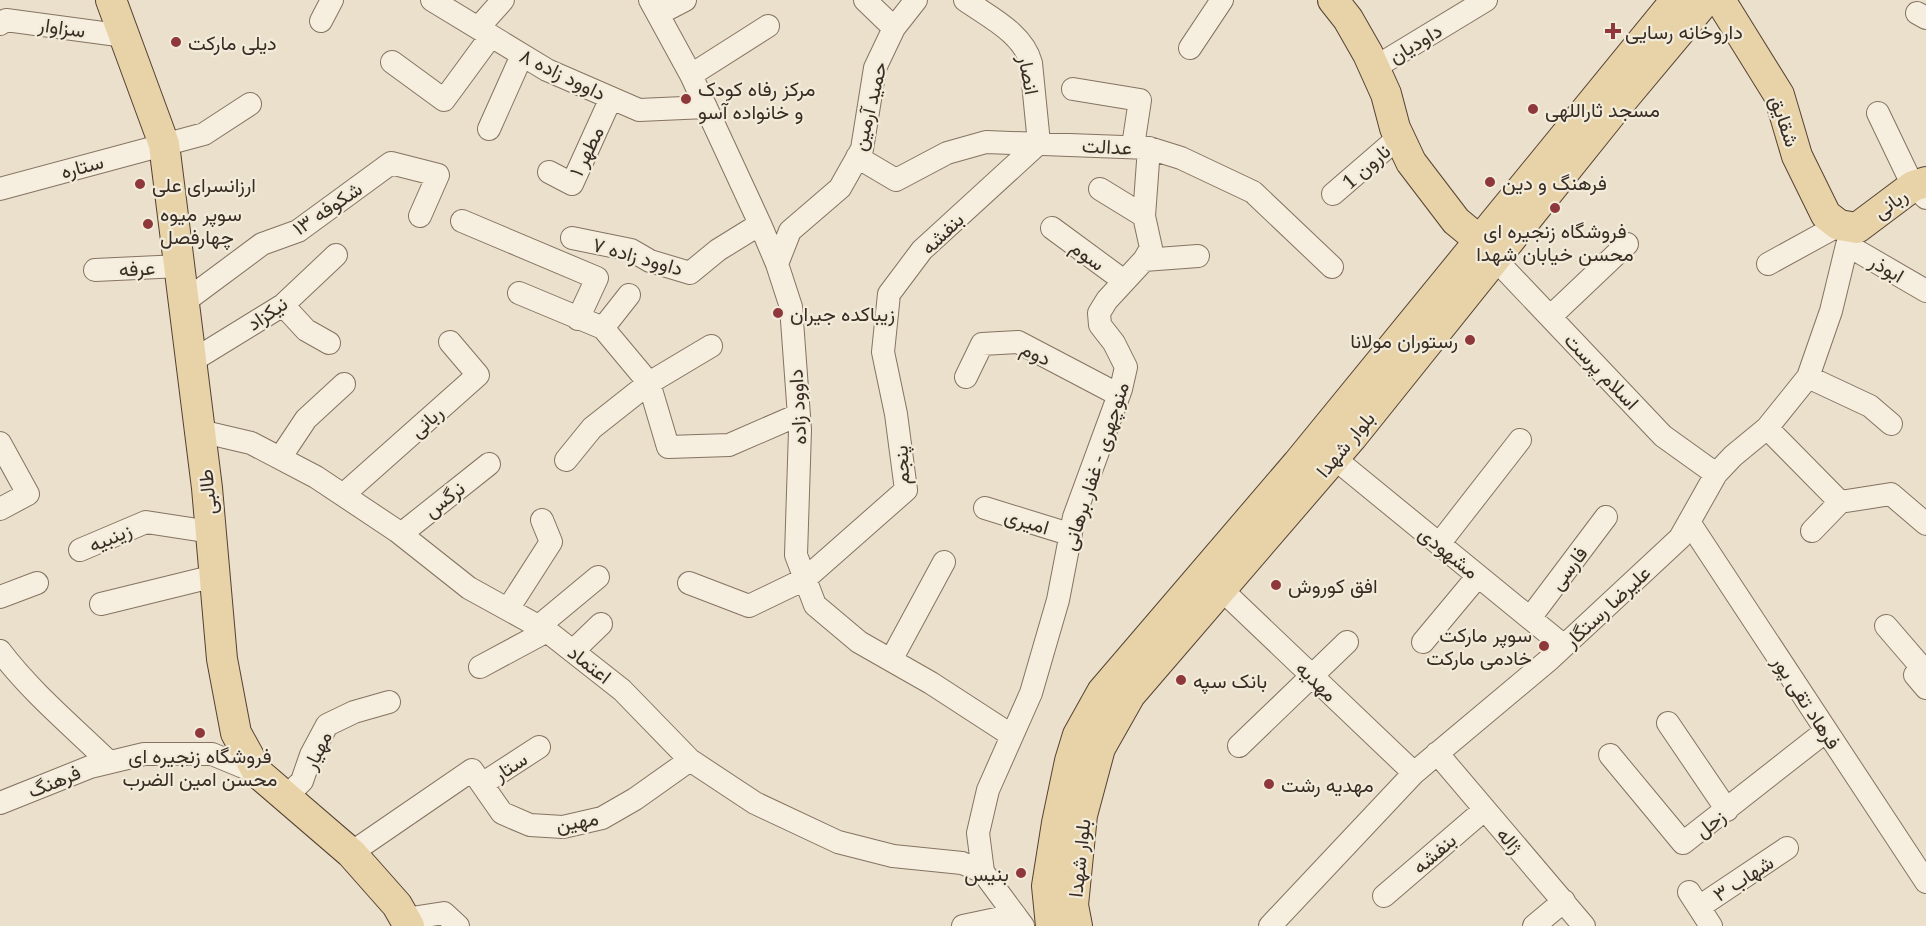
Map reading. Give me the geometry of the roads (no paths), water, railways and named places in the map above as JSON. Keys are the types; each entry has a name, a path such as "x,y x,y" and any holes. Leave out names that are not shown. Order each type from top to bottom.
{"main road":[{"name":"طالبی","path":"111,0 164,144 200,431 222,659 236,733 258,772 351,853 397,904 407,923"},
{"path":"1333,0 1348,19 1374,68 1386,94 1399,137 1411,162 1456,221 1487,250"},
{"name":"بلوار شهدا","path":"1051,926 1047,886 1057,823 1078,735 1102,692 1334,458 1487,250 1676,0"},
{"name":"بلوار شهدا","path":"1077,926 1073,905 1082,815 1100,748 1130,694 1298,463 1706,0"},
{"name":"شقایق","path":"1720,0 1779,95 1797,156 1826,215 1848,233"},
{"name":"ربانی","path":"1848,233 1922,189"}],"street":[{"path":"321,21 332,0"},
{"name":"داوود زاده ۸","path":"432,0 547,70 639,110 706,107"},
{"path":"392,62 444,100 503,0"},
{"path":"654,7 685,0"},
{"path":"864,0 894,28"},
{"name":"حمید آرمین","path":"777,264 790,231 840,188 862,149 875,68 894,28 916,0"},
{"name":"انصار","path":"965,0 1016,36 1028,51 1039,143"},
{"path":"1190,48 1221,0"},
{"name":"داودیان","path":"1374,68 1486,0"},
{"name":"داوود زاده","path":"654,7 691,75 760,224 777,264 790,307 798,415 796,555 815,605 859,642 931,682 1011,735"},
{"name":"سزاوار","path":"2,20 124,36"},
{"path":"691,75 768,26"},
{"path":"489,129 522,55"},
{"path":"1073,89 1140,100 1144,216 1151,248 1144,260"},
{"name":"مطهر ۱","path":"549,172 572,184 611,98"},
{"name":"ستاره","path":"0,189 204,134 250,104"},
{"path":"1878,113 1905,165 1922,189"},
{"name":"نارون 1","path":"1333,194 1399,137"},
{"name":"عدالت","path":"857,157 896,180 947,153 986,142 1141,147 1181,158 1253,192 1332,267"},
{"name":"بنفشه","path":"884,345 889,294 922,249 1039,143"},
{"name":"شکوفه ۱۳","path":"184,302 262,244 298,231 391,163 438,175 420,216"},
{"path":"1100,189 1144,216"},
{"path":"462,221 597,278 578,319"},
{"name":"داوود زاده ۷","path":"572,238 631,250 650,261 690,273 718,249 760,224"},
{"name":"سوم","path":"1052,228 1124,281"},
{"path":"1768,264 1848,233"},
{"name":"ابوذر","path":"1848,233 1926,291"},
{"name":"علیرضا رستگار","path":"1270,926 1414,773 1564,646 1680,538 1716,474 1767,428 1808,377 1831,311 1848,233"},
{"path":"1550,317 1627,244"},
{"name":"اسلام پرست","path":"1487,250 1663,436 1716,474"},
{"name":"نیکزاد","path":"192,360 283,305 336,255"},
{"path":"1144,260 1198,256"},
{"name":"منوچهری - غفار برهانی","path":"983,872 978,833 988,790 1031,693 1058,600 1069,534 1119,395 1126,367 1114,343 1100,325 1099,313 1107,300 1144,260"},
{"name":"عرفه","path":"94,270 180,266"},
{"path":"519,293 603,328 649,383 668,447 729,445 798,415"},
{"path":"603,328 629,295"},
{"path":"283,305 306,330 329,343"},
{"name":"ربانی","path":"343,495 478,375 450,342"},
{"name":"دوم","path":"966,377 982,344 1018,342 1119,395"},
{"name":"پنجم","path":"805,579 906,490 896,414 883,352 884,345"},
{"path":"566,460 592,428 649,383 711,346"},
{"path":"1808,377 1870,406 1891,424"},
{"path":"280,458 306,419 344,384"},
{"path":"1767,428 1840,502"},
{"name":"اعتماد","path":"200,431 251,443 316,477 343,495 400,534 469,588 543,629 573,651 622,690 690,760 755,802 838,842 893,856 962,863 983,872"},
{"path":"1439,544 1520,440"},
{"path":"0,443 28,494 0,509"},
{"name":"مشهودی","path":"1334,458 1564,646"},
{"name":"نرگس","path":"400,534 489,464"},
{"path":"1812,531 1840,502 1891,494 1926,524"},
{"name":"امیری","path":"985,508 1069,534"},
{"name":"فارسی","path":"1530,618 1606,517"},
{"path":"508,609 551,542 542,520"},
{"name":"زینبیه","path":"80,550 146,522 211,532"},
{"name":"فرهاد تقی پور","path":"1689,522 1926,882"},
{"path":"891,660 944,562"},
{"path":"101,604 215,576"},
{"path":"1423,642 1478,576"},
{"path":"480,667 543,629 598,577"},
{"path":"689,584 749,606 805,579"},
{"name":"مهدیه","path":"1212,582 1414,773"},
{"path":"0,597 37,583"},
{"path":"573,651 601,624"},
{"path":"1887,626 1925,679"},
{"path":"1239,746 1347,642"},
{"path":"4,665 109,762"},
{"name":"مهیار","path":"286,797 302,781 311,755 327,725 354,712 389,702"},
{"path":"1668,723 1727,810"},
{"name":"زحل","path":"1610,755 1683,843 1826,731"},
{"name":"ستار","path":"351,853 477,777 539,747"},
{"name":"ژاله","path":"1437,753 1584,926"},
{"name":"فرهنگ","path":"0,802 90,767 144,754 212,754 258,772"},
{"name":"مهین","path":"477,777 502,813 530,825 563,827 602,818 635,799 690,760"},
{"name":"بنفشه","path":"1384,896 1484,810"},
{"name":"شهاب ۳","path":"1711,926 1694,899 1787,848"},
{"path":"983,872 1019,920"},
{"path":"1534,926 1564,901"},
{"path":"407,923 444,913 458,926"},
{"path":"963,926 1019,920"}],"place":[{"name":"داروخانه رسایی","path":"1613,31"},
{"name":"دیلی مارکت","path":"176,42"},
{"name":"مرکز رفاه کودک و خانواده آسو","path":"686,99"},
{"name":"مسجد ثاراللهی","path":"1533,109"},
{"name":"فرهنگ و دین","path":"1490,182"},
{"name":"ارزانسرای علی","path":"140,184"},
{"name":"فروشگاه زنجیره ای محسن خیابان شهدا","path":"1555,208"},
{"name":"سوپر میوه چهارفصل","path":"148,224"},
{"name":"زیباکده جیران","path":"778,313"},
{"name":"رستوران مولانا","path":"1470,340"},
{"name":"افق کوروش","path":"1276,585"},
{"name":"سوپر مارکت خادمی مارکت","path":"1544,646"},
{"name":"بانک سپه","path":"1181,680"},
{"name":"فروشگاه زنجیره ای محسن امین الضرب","path":"200,733"},
{"name":"مهدیه رشت","path":"1269,784"},
{"name":"بنیس","path":"1021,873"}]}
